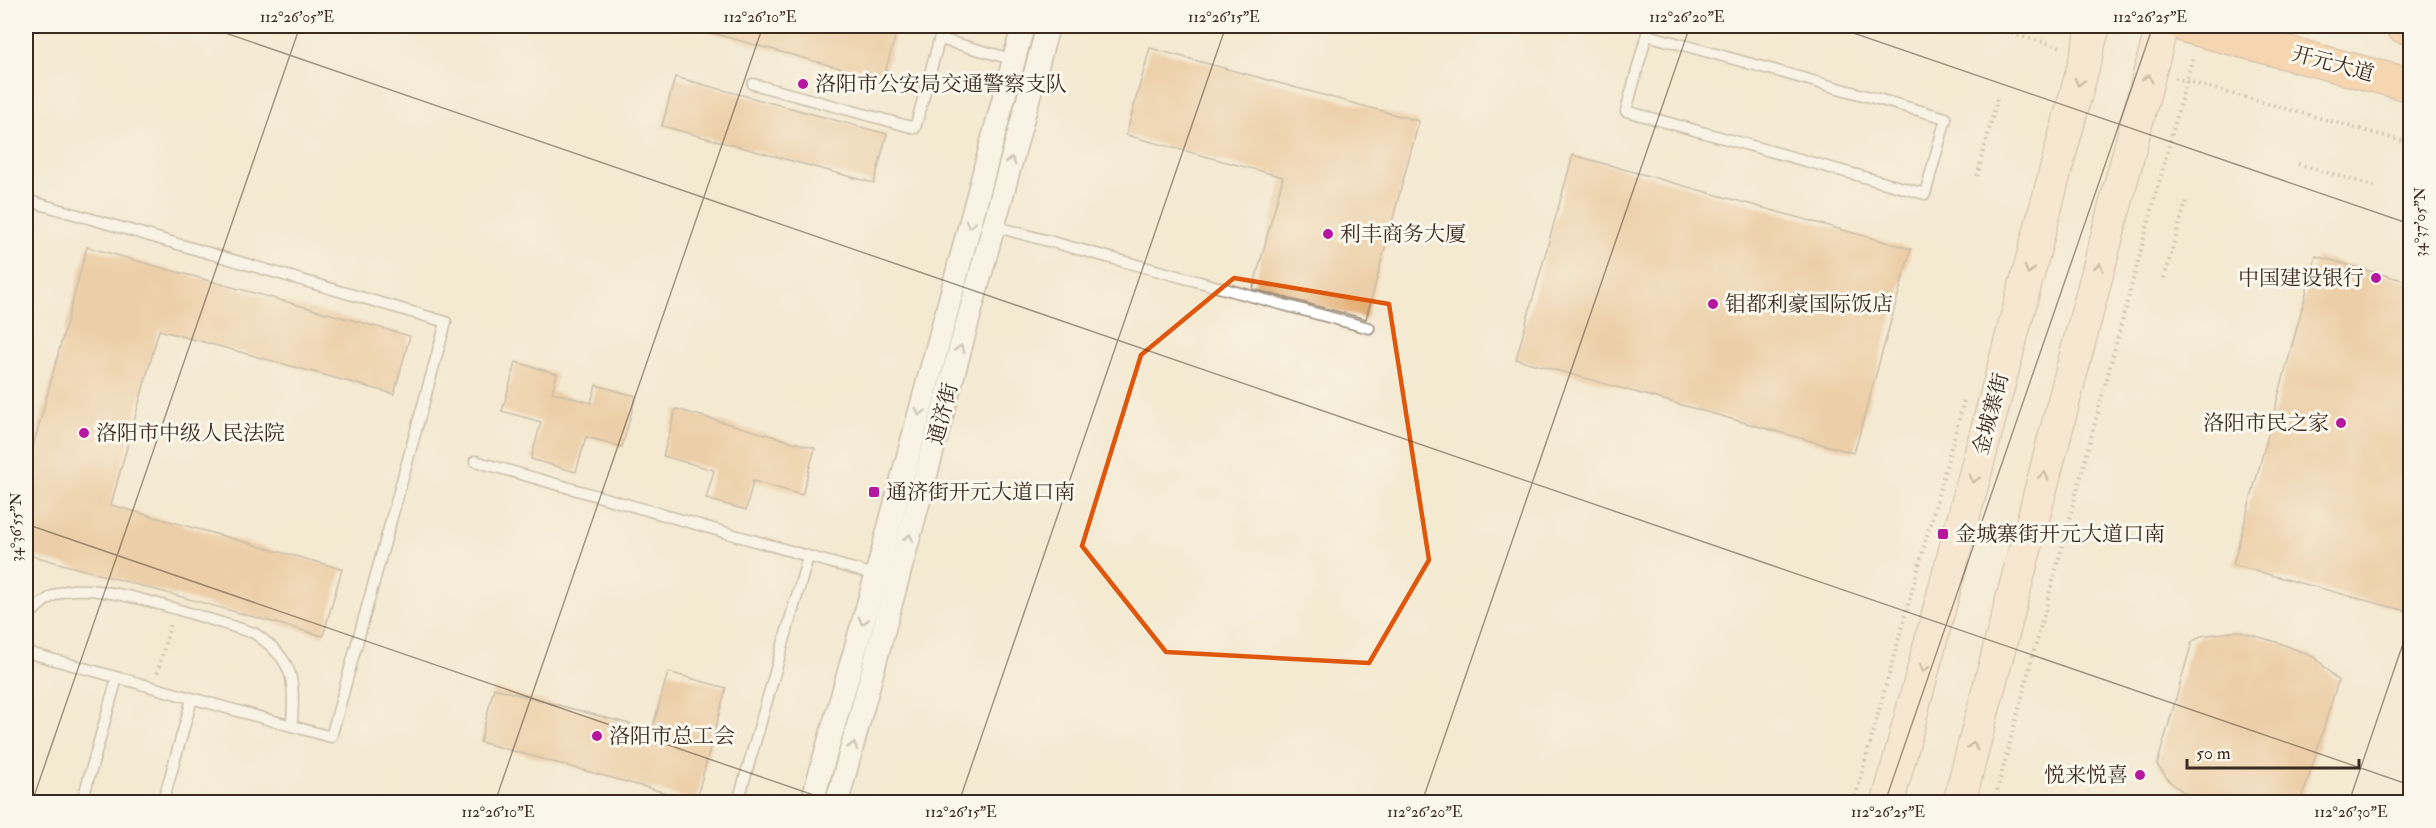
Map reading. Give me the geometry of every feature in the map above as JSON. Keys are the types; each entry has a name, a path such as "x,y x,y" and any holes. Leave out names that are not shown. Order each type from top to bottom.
{"main road":[{"path":"1959,802 2162,26"},
{"path":"2402,26 2410,28"},
{"name":"开元大道","path":"2192,27 2410,85"},
{"name":"金城寨街","path":"1888,802 2072,44"}],"street":[{"name":"通济街","path":"837,802 887,579 1023,26"},
{"name":"通济街","path":"812,802 887,579 993,226 1048,26"}],"lane":[{"path":"753,84 915,128 944,26"},
{"path":"1648,31 1946,118 1925,194 1626,111 1648,31"},
{"path":"940,39 1038,65"},
{"path":"26,200 446,322 331,737 26,652"},
{"path":"993,226 1369,328"},
{"path":"474,461 887,579"},
{"path":"738,802 808,557"},
{"path":"26,620 44,601 66,591 100,590 254,633 274,647 289,669 293,691 292,726"},
{"path":"82,802 117,678"},
{"path":"162,802 192,699"}],"path":[{"path":"1983,26 2072,44"},
{"path":"1994,802 2186,81 2192,27"},
{"path":"2150,71 2410,143"},
{"path":"1977,177 1997,99"},
{"path":"2298,164 2377,187"},
{"path":"2164,278 2186,202"},
{"path":"1854,802 1967,391"},
{"path":"161,656 174,610"}],"highlighted area":[{"path":"1234,278 1389,304 1429,560 1369,663 1166,652 1082,546 1141,355"}],"building":[{"path":"706,26 898,26 883,80 705,31"},
{"name":"利丰商务大厦","path":"1150,48 1419,121 1366,319 1253,289 1283,177 1126,135"},
{"path":"675,77 887,134 874,183 662,126"},
{"name":"钼都利豪国际饭店","path":"1573,155 1911,249 1854,453 1516,359"},
{"name":"洛阳市中级人民法院","path":"87,247 410,336 394,394 159,330 111,505 342,569 323,636 26,554 26,473"},
{"name":"洛阳市民之家","path":"2316,256 2410,282 2410,612 2233,565"},
{"path":"516,362 557,374 552,392 591,403 596,385 636,396 622,447 586,437 576,472 531,459 541,422 502,411"},
{"path":"676,409 815,448 802,495 753,481 746,510 706,499 714,470 663,456"},
{"path":"2238,631 2280,643 2316,658 2338,681 2301,802 2198,802 2171,783 2157,765 2192,642 2201,636"},
{"name":"洛阳市总工会","path":"668,672 726,688 696,801 480,742 494,688 652,730"}],"place":[{"name":"洛阳市公安局交通警察支队","path":"803,84"},
{"name":"利丰商务大厦","path":"1328,234"},
{"name":"中国建设银行","path":"2376,278"},
{"name":"钼都利豪国际饭店","path":"1713,304"},
{"name":"洛阳市民之家","path":"2341,423"},
{"name":"洛阳市中级人民法院","path":"84,433"},
{"name":"通济街开元大道口南","path":"874,492"},
{"name":"金城寨街开元大道口南","path":"1943,534"},
{"name":"洛阳市总工会","path":"597,736"},
{"name":"悦来悦喜","path":"2140,775"}]}
